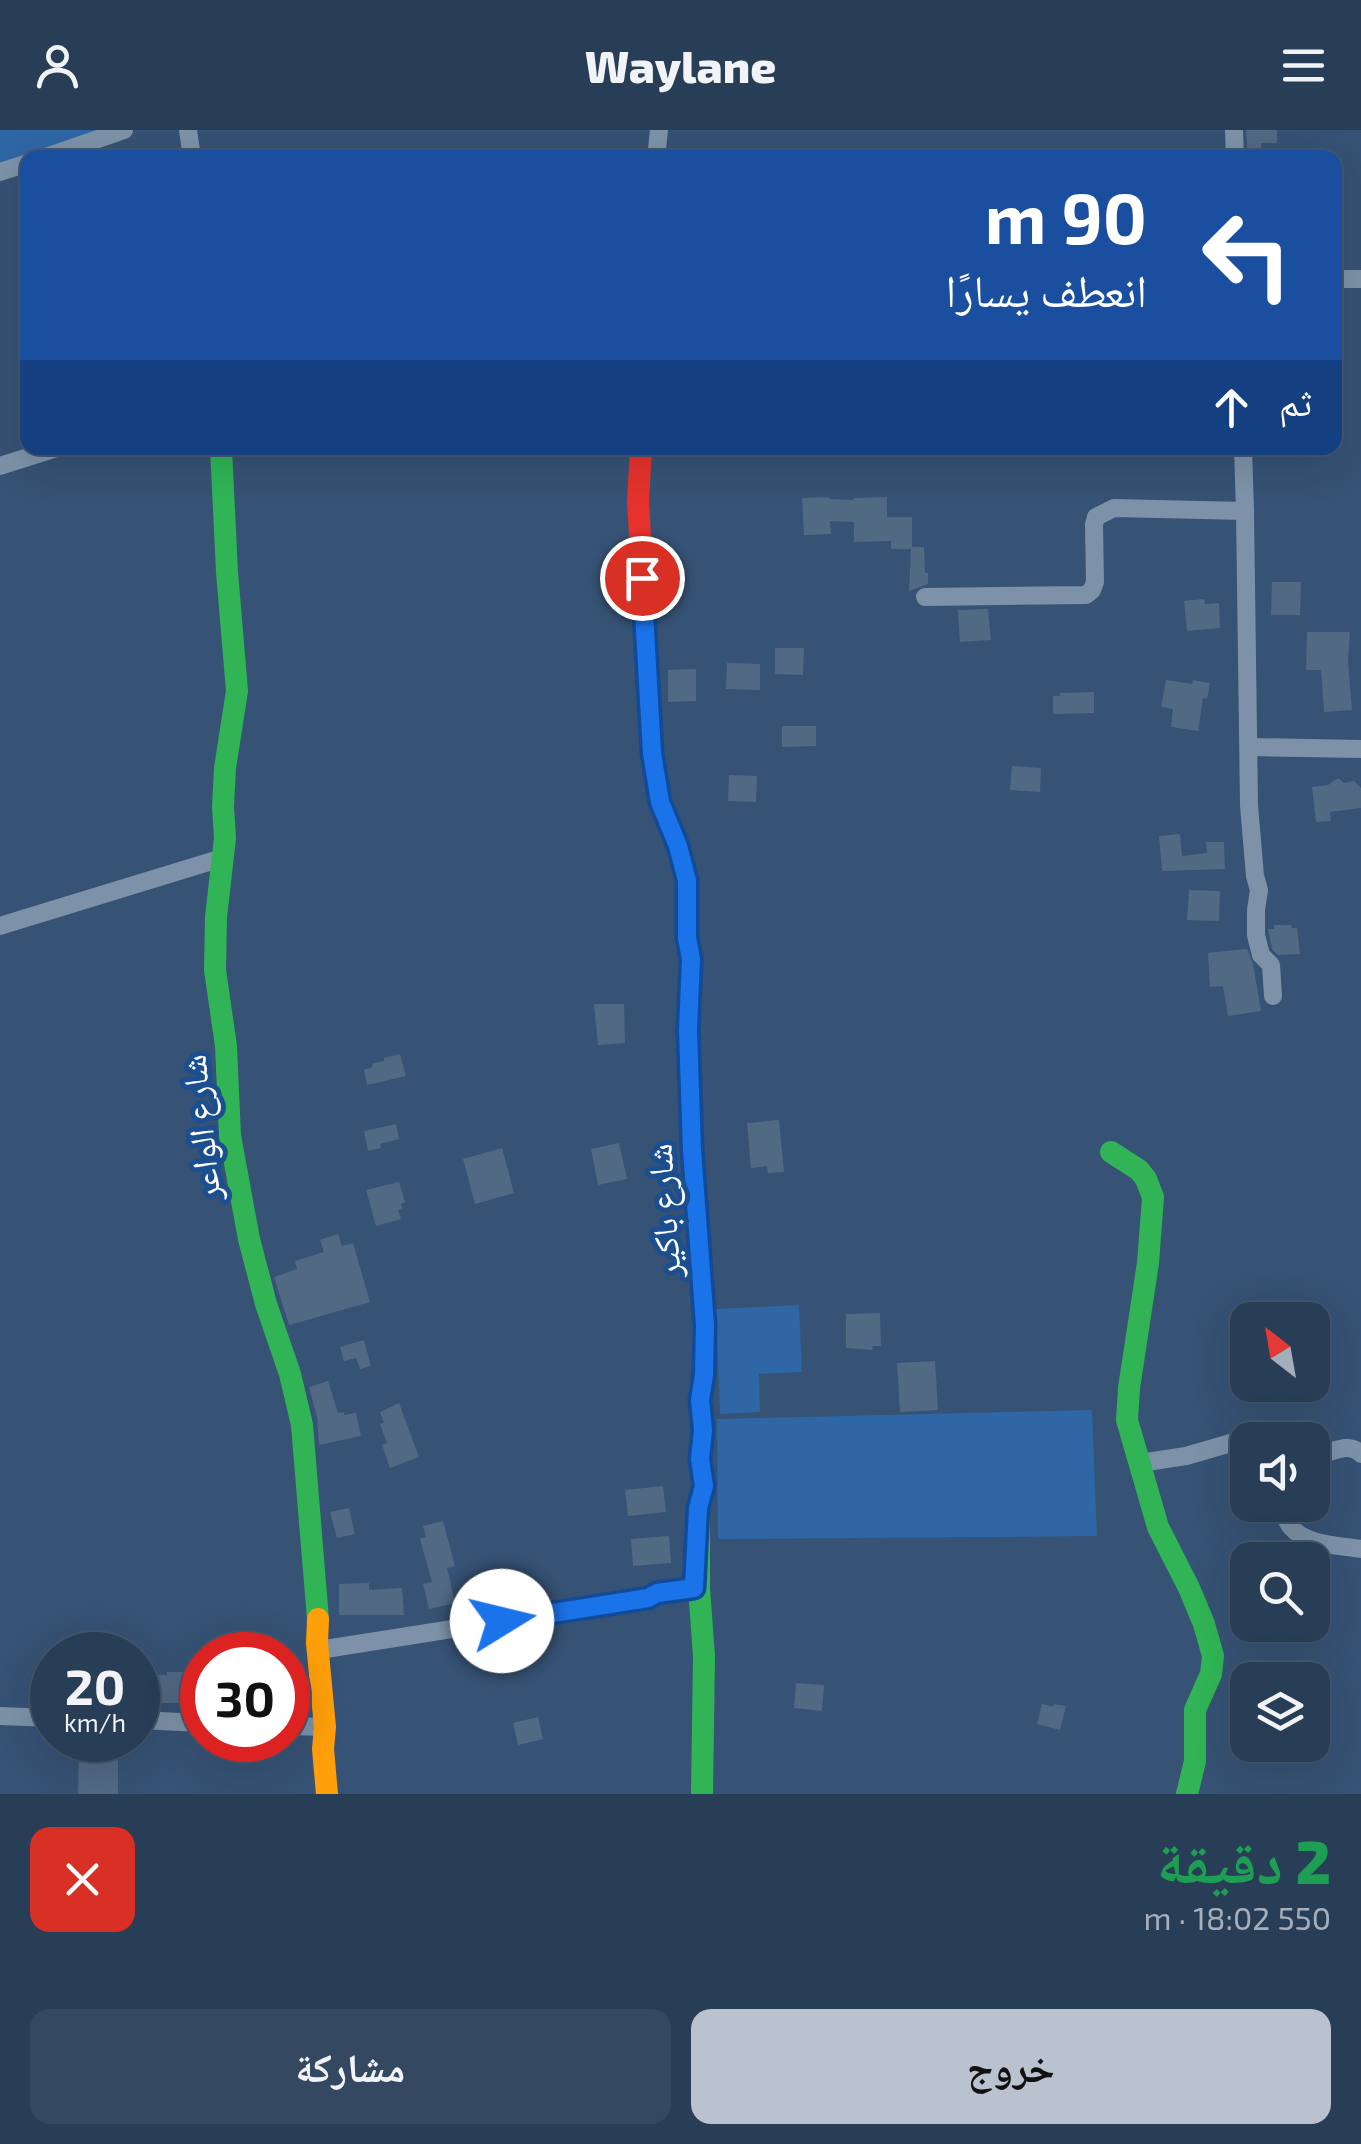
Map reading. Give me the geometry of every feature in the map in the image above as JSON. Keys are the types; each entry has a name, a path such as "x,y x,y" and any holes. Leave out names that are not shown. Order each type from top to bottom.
{"street":[{"path":"66,150 124,130"},
{"path":"0,466 35,455"},
{"name":"شارع الواعر","path":"222,455 237,691 225,768 216,970 226,1046 230,1136 249,1239 302,1426 312,1525 327,1794"},
{"name":"شارع باكير","path":"641,455 638,501 652,753 660,802 687,880 691,959 688,1030 705,1325 700,1400 704,1486 698,1508 697,1588 704,1656 702,1794"},
{"path":"1244,455 1249,805 1259,890 1256,935 1261,955 1270,965 1273,996"},
{"path":"925,597 1086,595 1095,582 1094,526 1096,517 1103,512 1114,508 1245,511"},
{"path":"1249,747 1361,748"},
{"path":"0,926 222,858"},
{"path":"1111,1152 1138,1170 1153,1197 1128,1420 1148,1499 1204,1624 1212,1656 1211,1674 1195,1710 1195,1761 1187,1794"},
{"path":"1140,1462 1186,1456 1230,1443"},
{"path":"1330,1453 1342,1448 1356,1449 1361,1454"},
{"path":"1288,1522 1303,1537 1361,1549"},
{"path":"319,1650 697,1588"},
{"path":"0,1716 30,1717"},
{"path":"310,1731 321,1734"}],"shaded area":[{"path":"0,130 124,130 65,150 20,150 20,165 0,172"},
{"path":"799,1305 802,1372 759,1374 760,1412 720,1414 716,1309"},
{"path":"1092,1410 1097,1536 718,1539 717,1419"}],"building":[{"path":"1246,130 1277,130 1277,143 1261,143 1261,150 1247,150"},
{"path":"887,497 887,517 912,517 912,547 924,547 928,584 909,591 911,549 891,549 891,541 854,542 854,522 830,521 831,534 804,535 802,498"},
{"path":"1272,582 1301,582 1300,615 1271,615"},
{"path":"1204,599 1205,604 1219,603 1220,628 1187,631 1184,601"},
{"path":"988,609 991,640 960,642 958,610"},
{"path":"1307,632 1350,632 1352,710 1324,712 1321,670 1306,670"},
{"path":"775,648 804,648 803,675 775,674"},
{"path":"727,663 760,664 760,690 726,689"},
{"path":"696,669 696,701 668,702 668,670"},
{"path":"1166,680 1210,683 1207,699 1203,698 1198,731 1171,727 1173,709 1161,707"},
{"path":"1094,692 1094,713 1053,714 1053,696"},
{"path":"782,726 816,726 816,746 782,747"},
{"path":"1012,766 1041,768 1040,792 1010,790"},
{"path":"729,775 757,776 756,802 728,801"},
{"path":"1338,778 1344,783 1354,781 1361,788 1361,808 1330,812 1331,821 1316,822 1312,787 1328,785"},
{"path":"1180,834 1182,856 1207,853 1206,842 1224,842 1225,869 1162,871 1159,836"},
{"path":"1189,890 1220,891 1219,921 1187,920"},
{"path":"1274,925 1297,928 1300,954 1278,955 1272,949 1268,929 1274,929"},
{"path":"1247,949 1261,1011 1228,1016 1223,986 1210,987 1208,953"},
{"path":"594,1004 624,1004 625,1043 598,1045"},
{"path":"400,1054 406,1076 367,1085 364,1070"},
{"path":"779,1120 784,1172 768,1173 767,1166 751,1168 747,1123"},
{"path":"396,1124 399,1139 368,1151 364,1131"},
{"path":"619,1143 627,1179 598,1185 591,1149"},
{"path":"502,1148 514,1193 475,1204 463,1159"},
{"path":"399,1182 405,1202 398,1210 401,1219 376,1226 366,1190"},
{"path":"338,1234 342,1246 353,1243 370,1302 289,1325 274,1277 297,1269 295,1261 324,1252 320,1240"},
{"path":"880,1313 881,1346 872,1346 873,1350 846,1348 846,1314"},
{"path":"364,1340 371,1366 360,1369 356,1358 344,1361 340,1347"},
{"path":"935,1361 938,1410 900,1412 897,1363"},
{"path":"328,1381 338,1413 356,1413 361,1436 319,1445 309,1387"},
{"path":"399,1403 419,1457 390,1468 382,1445 387,1443 380,1412"},
{"path":"663,1486 666,1512 628,1516 625,1490"},
{"path":"349,1508 355,1534 337,1538 330,1512"},
{"path":"443,1521 455,1566 447,1568 455,1603 429,1609 423,1584 432,1582 420,1539 426,1537 423,1526"},
{"path":"669,1536 671,1563 633,1566 631,1539"},
{"path":"369,1583 369,1590 402,1588 404,1615 339,1615 339,1584"},
{"path":"180,1672 180,1703 161,1703 160,1675"},
{"path":"796,1683 824,1685 822,1711 794,1708"},
{"path":"1042,1704 1066,1706 1060,1730 1037,1724"},
{"path":"538,1717 543,1739 518,1745 513,1723"},
{"path":"79,1762 118,1762 118,1794 78,1794"}],"traffic: fast":[{"path":"221,455 237,691 225,768 225,838 216,917 215,970 226,1046 230,1136 249,1239 302,1425 318,1619"},
{"path":"648,677 652,753 661,802 687,880 691,959 688,1029 692,1150 705,1325 700,1400 704,1487 699,1508 704,1656 702,1794"},
{"path":"1111,1152 1139,1170 1153,1197 1127,1420 1158,1527 1189,1588 1213,1656 1211,1674 1195,1710 1195,1761 1187,1794"}],"traffic: slow":[{"path":"318,1619 327,1794"}],"traffic: jam":[{"path":"641,455 638,501 648,677"}],"route":[{"path":"502,1621 694,1588 698,1508 704,1486 700,1400 705,1325 692,1150 687,880 660,802 652,753 642,578"}]}
